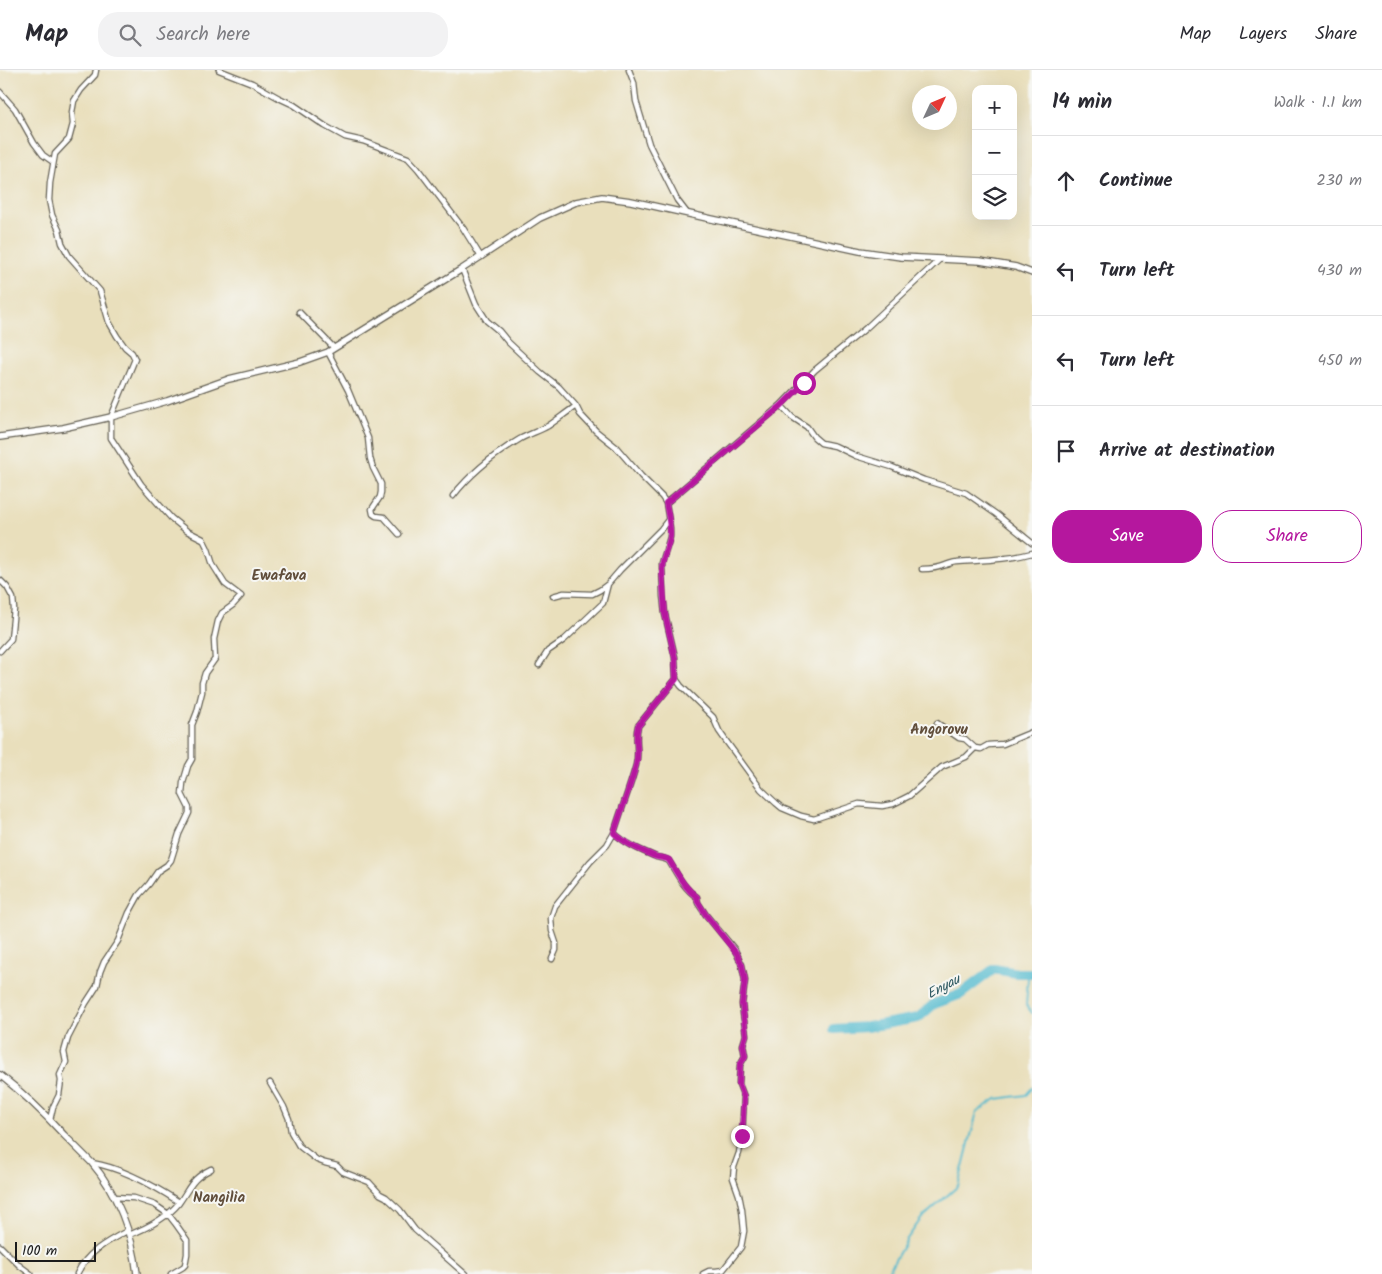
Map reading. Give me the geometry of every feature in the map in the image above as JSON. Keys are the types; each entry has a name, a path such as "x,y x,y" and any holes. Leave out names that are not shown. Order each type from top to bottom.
{"street":[{"path":"50,1120 61,1086 60,1075 66,1062 64,1052 68,1038 97,986 102,967 118,941 128,913 139,895 158,871 170,862 179,834 189,813 189,808 182,796 182,788 192,759 192,725 202,694 202,683 206,670 215,659 214,638 218,621 222,613 241,596 225,584 213,565 203,539 187,532 171,518 141,484 111,438 112,417 136,359 113,329 100,291 69,256 52,215 49,200 55,154 69,139 73,124 72,112 74,101 81,90 95,76 96,70"},
{"path":"219,70 252,83 294,105 345,137 363,141 408,158 458,221 481,257"},
{"path":"629,70 649,144 677,200 687,213"},
{"path":"0,92 14,108 43,155 53,162"},
{"path":"0,437 63,428 112,417 167,402 229,379 300,362 328,352 540,218 576,202 602,197 631,201 860,251 901,258 980,261 1016,267 1032,273"},
{"path":"666,503 781,406 815,370 866,328 939,260"},
{"path":"462,269 476,304 487,321 559,388 576,406 580,414 616,447 666,503 670,537 662,569 665,614 675,658 676,679 712,717 719,731 761,789 782,808 814,819 859,804 882,806 893,804 910,796 942,767 966,756 975,748 1003,744 1032,732"},
{"path":"299,312 334,348"},
{"path":"328,352 348,390 368,438 370,458 381,484 380,497 372,509 373,514 384,518 400,534"},
{"path":"453,496 486,462 501,451 521,438 547,426 576,406"},
{"path":"781,406 792,417 807,427 814,437 822,443 966,493 1032,543"},
{"path":"553,596 564,593 592,594 600,590 608,584 668,520"},
{"path":"922,569 932,569 955,562 1007,559 1032,553"},
{"path":"0,580 7,587 13,598 14,609 11,639 0,651"},
{"path":"539,665 548,651 564,640 603,603 608,584"},
{"path":"552,959 556,950 551,918 555,906 614,833 625,805 637,763 636,734 638,726 676,679"},
{"path":"937,723 959,738 965,739 975,748"},
{"path":"614,833 636,848 654,857 666,858 669,861 690,893 697,897 706,915 735,950 742,965 745,980 742,1004 746,1035 743,1045 745,1056 740,1065 739,1084 744,1097 742,1136 733,1178 740,1194 744,1231 741,1247 723,1270 716,1273 709,1271 703,1274"},
{"path":"0,1075 50,1120 92,1163 114,1197 134,1253 137,1274"},
{"path":"270,1083 284,1107 289,1119 291,1132 299,1146 317,1160 337,1166 343,1172 369,1182 380,1194 400,1210 424,1238 465,1274"},
{"path":"92,1163 128,1174 164,1192 179,1202"},
{"path":"77,1274 82,1264 101,1246 128,1233 142,1230 168,1214 197,1178 211,1169"},
{"path":"114,1197 134,1198 144,1201 168,1214 184,1236 188,1245 185,1265 171,1274"},
{"path":"0,1246 30,1274"}],"waterway":[{"name":"Enyau","path":"834,1029 867,1027 918,1018 934,1004 961,994 994,969 1017,973 1032,973"},
{"path":"1032,974 1028,978 1026,1005 1032,1013"},
{"path":"887,1274 921,1219 958,1186 977,1112 996,1099 1026,1095 1032,1088"}],"district":[{"name":"Ewafava","path":"279,575"},
{"name":"Angorovu","path":"939,729"},
{"name":"Nangilia","path":"219,1197"}],"route":[{"path":"742,1136 744,1097 739,1084 740,1065 745,1056 743,1045 746,1035 742,1004 745,980 740,960 731,945 706,915 697,897 690,893 669,861 666,858 654,857 636,848 614,833 625,805 637,763 636,734 638,726 676,679 675,658 663,596 662,563 670,537 666,503 781,406 804,383"}]}
